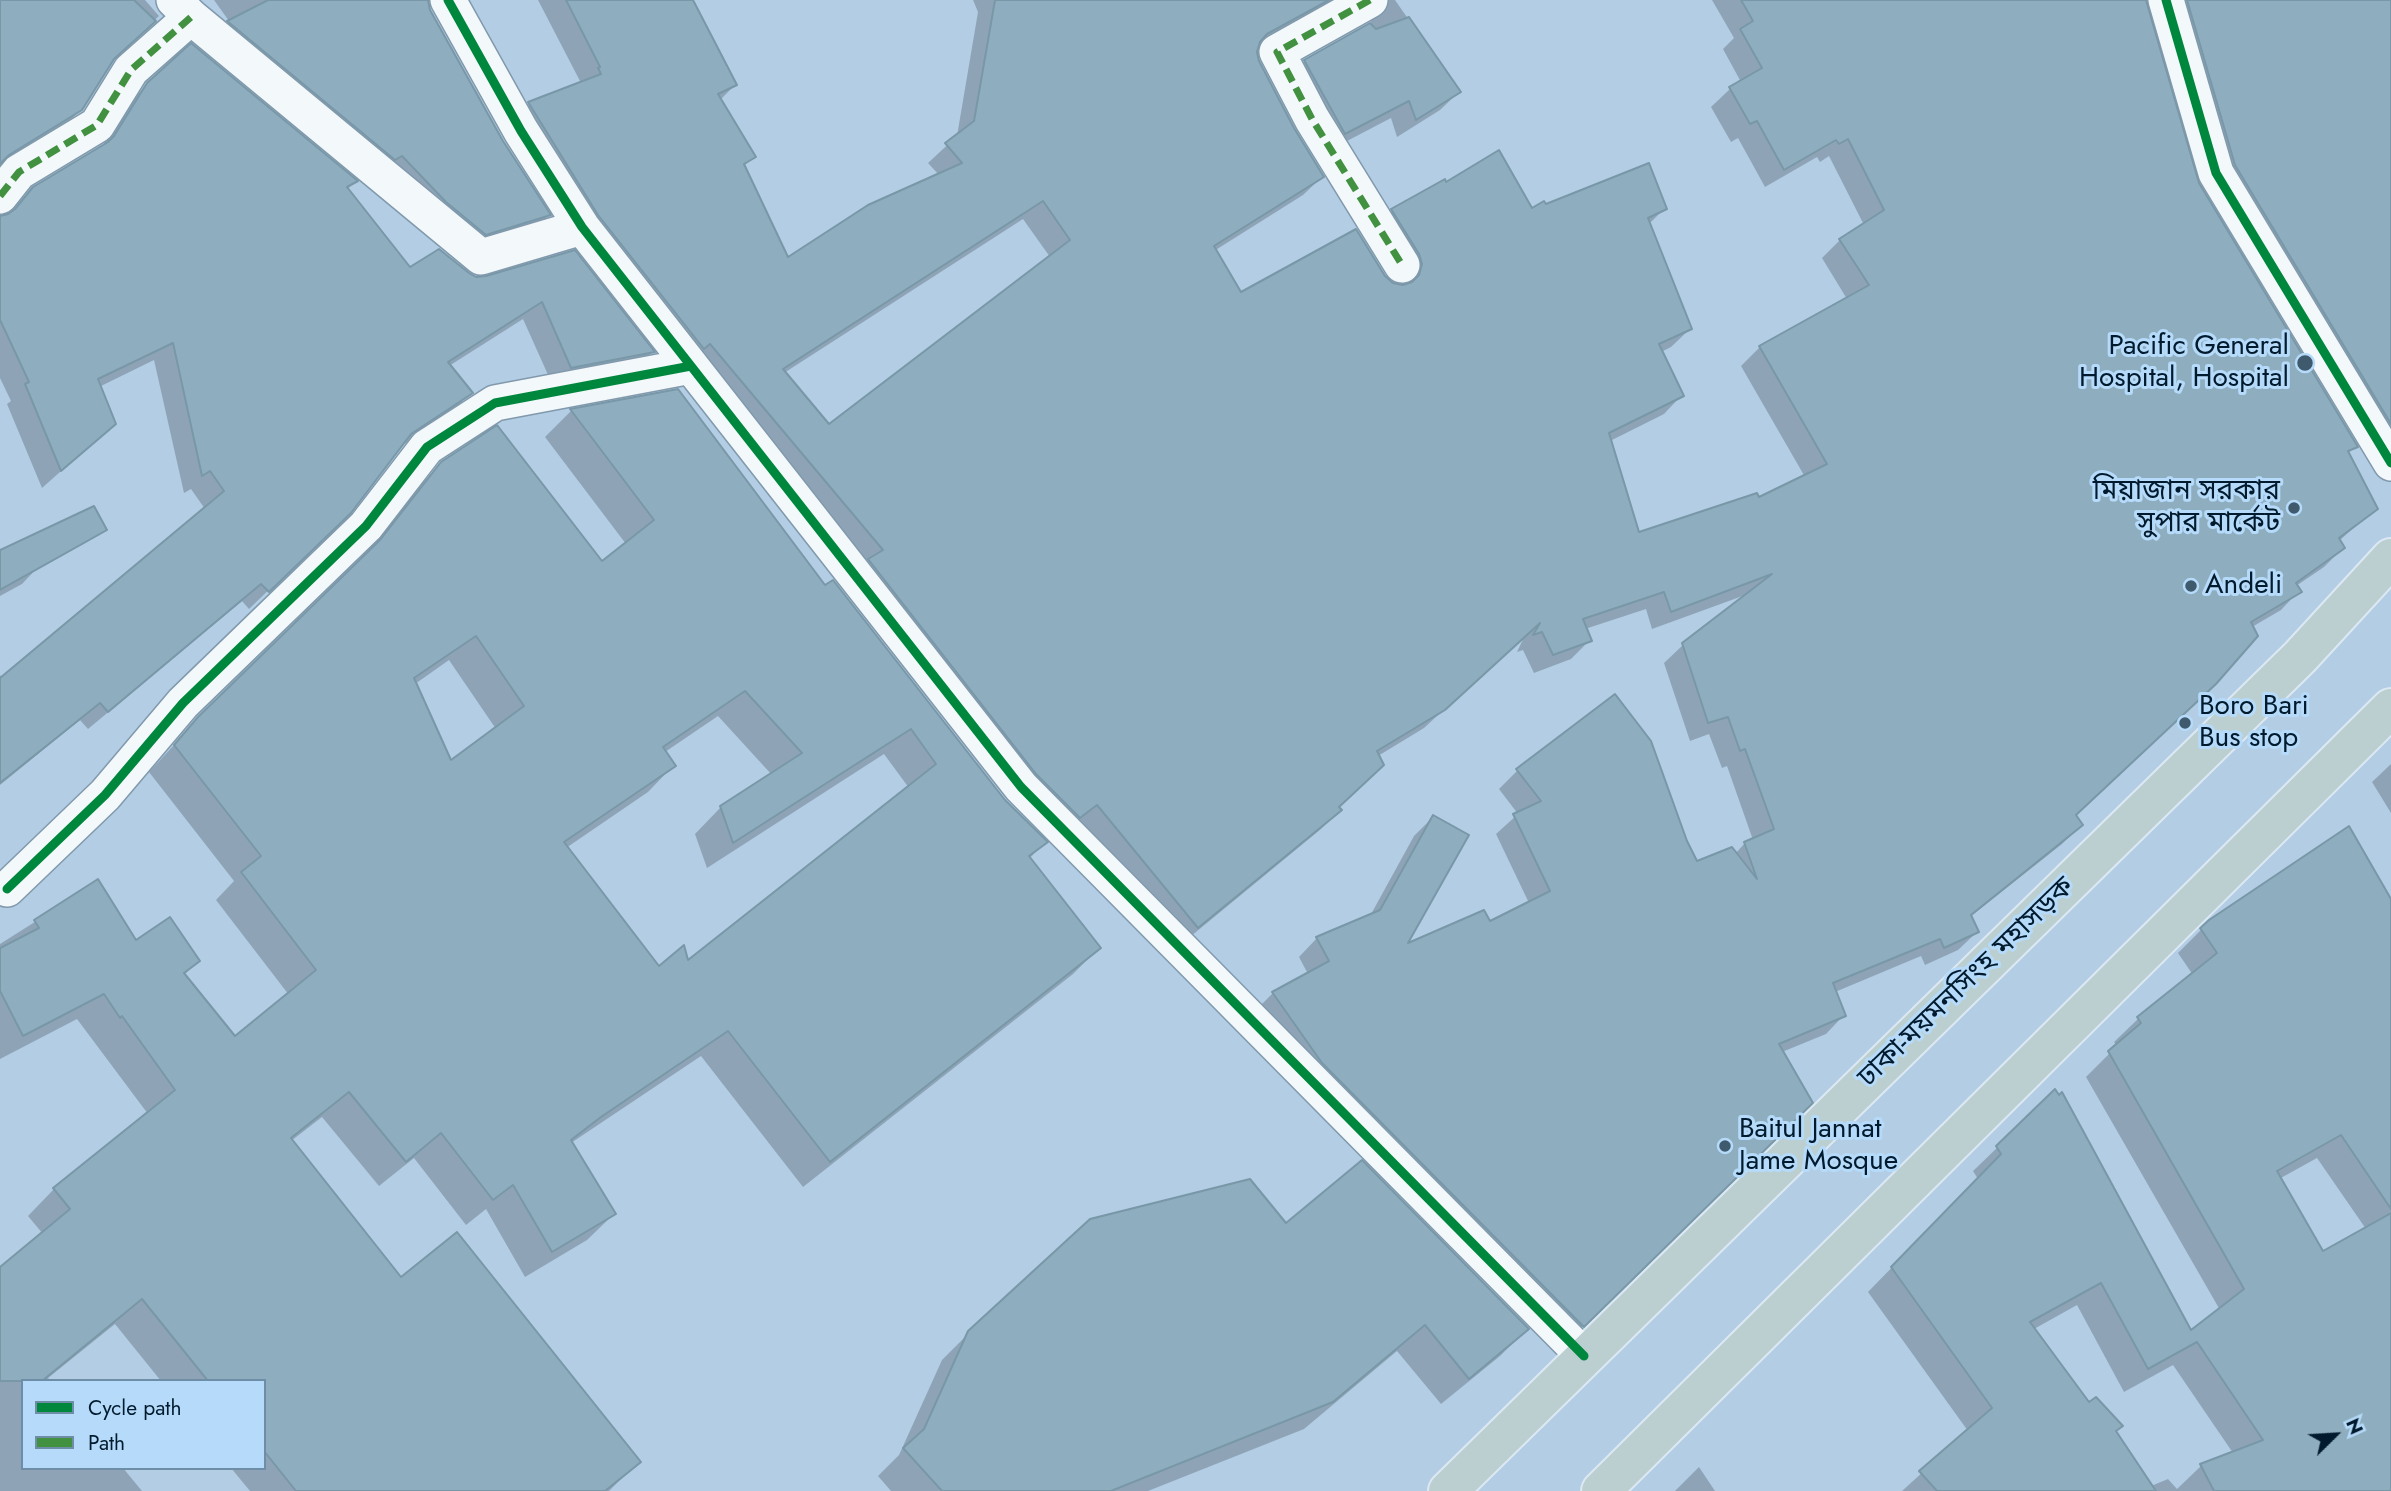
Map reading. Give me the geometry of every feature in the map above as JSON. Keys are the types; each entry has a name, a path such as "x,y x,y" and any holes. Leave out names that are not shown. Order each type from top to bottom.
{"highway":[{"name":"ঢাকা-ময়মনসিংহ মহাসড়ক","path":"1448,1491 2301,657 2391,558"},
{"path":"1601,1491 2391,708"}],"street":[{"path":"448,0 522,131 582,228 1021,787 1584,1356"},
{"path":"1370,0 1277,52 1312,119 1402,265"},
{"path":"2166,0 2216,173 2391,463"},
{"path":"0,196 19,172 97,125 131,70 183,8 481,257 582,228"},
{"path":"7,889 105,795 183,703 366,526 427,447 495,403 691,366"}],"building":[{"path":"0,0 134,0 156,21 114,59 82,110 9,155 0,164"},
{"path":"268,0 428,0 430,10 503,141 551,215 486,235 446,202 402,156 395,160 227,21"},
{"path":"566,0 693,0 737,85 718,94 756,157 744,164 788,257 868,205 962,163 945,143 974,121 995,0 1329,0 1267,34 1260,42 1257,52 1259,61 1294,128 1324,177 1214,246 1241,292 1356,229 1385,276 1393,283 1403,285 1412,282 1419,275 1422,264 1419,254 1391,209 1445,179 1446,182 1499,150 1532,208 1544,201 1546,204 1649,163 1667,209 1648,218 1692,329 1659,344 1684,396 1609,433 1639,532 1757,493 1759,497 1827,464 1759,346 1869,285 1839,239 1884,210 1848,139 1839,144 1836,140 1784,170 1757,121 1750,124 1729,87 1762,68 1740,29 1753,21 1741,0 2146,0 2199,183 2358,447 2348,451 2378,509 2339,538 2345,548 2296,583 2302,592 2251,622 2258,636 2216,684 2076,815 2083,825 1971,915 1979,932 1944,948 1940,939 1833,983 1846,1016 1779,1044 1813,1103 1584,1327 1322,1063 1272,992 1329,961 1316,937 1380,910 1433,815 1469,835 1408,943 1484,910 1490,921 1550,891 1513,814 1541,801 1516,769 1615,694 1651,741 1687,841 1697,861 1732,847 1757,879 1744,842 1774,829 1745,749 1740,751 1728,717 1708,723 1682,643 1772,574 1671,612 1664,592 1583,619 1592,641 1553,655 1542,632 1533,635 1540,623 1445,710 1377,751 1384,765 1339,807 1342,810 1198,928 1097,805 1080,818 1036,774 868,559 883,550 710,344 704,349 598,215 528,102 601,74 598,68 600,67","holes":["1043,201 1070,240 829,424 783,369"]},
{"path":"2187,0 2391,0 2391,424 2235,165"},
{"path":"1409,17 1461,92 1416,120 1409,101 1345,134 1304,60 1370,23 1376,29"},
{"path":"191,43 358,181 347,187 410,267 439,249 469,273 476,277 486,276 575,250 655,352 571,368 542,302 448,362 473,393 411,434 351,513 269,592 261,584 108,712 100,703 0,783 0,678 224,491 210,471 202,476 173,343 98,379 116,424 61,471 25,384 29,382 0,320 0,216 15,209 33,187 108,142 147,83"},
{"path":"678,389 825,585 833,580 1005,800 1048,842 1029,856 1101,948 830,1162 728,1031 571,1140 616,1214 552,1252 513,1185 493,1200 441,1133 406,1162 349,1092 291,1138 401,1277 457,1232 641,1462 605,1491 296,1491 266,1454 266,1379 206,1379 142,1299 44,1379 0,1381 0,1267 70,1209 53,1188 175,1090 104,994 23,1036 0,991 0,948 39,928 34,920 98,879 136,940 170,917 200,961 184,973 235,1036 316,970 241,872 261,856 174,745 198,717 380,540 441,462 497,425 602,561 654,520 570,409","holes":["476,636 524,706 451,760 414,678","745,691 802,753 720,806 733,843 911,729 936,764 688,960 684,945 659,966 564,842 676,766 663,747"]},
{"path":"94,506 107,530 0,590 0,550"},
{"path":"2349,826 2391,899 2391,1209 2341,1135 2277,1171 2323,1251 2391,1213 2391,1491 2214,1491 2200,1464 2263,1440 2197,1342 2148,1369 2101,1283 2030,1322 2089,1402 2096,1397 2123,1426 2116,1431 2156,1491 1937,1491 1919,1471 1992,1408 1891,1267 2001,1154 1996,1146 2055,1089 2059,1095 2062,1092 2191,1330 2244,1289 2108,1051 2141,1023 2137,1017 2217,953 2200,928"},
{"path":"1362,1160 1529,1329 1469,1379 1425,1325 1333,1402 1111,1491 942,1491 903,1448 924,1429 968,1331 1090,1219 1250,1179 1286,1223"}],"marked path":[{"path":"1370,0 1277,52 1312,119 1402,265"},
{"path":"0,196 19,172 97,125 131,70 191,17"}],"cycle path":[{"path":"448,0 521,131 582,227 1021,787 1584,1356"},
{"path":"2166,0 2216,173 2391,463"},
{"path":"7,889 105,795 183,703 366,526 427,447 495,403 691,366"}],"place":[{"name":"Pacific General Hospital, Hospital","path":"2305,363"},
{"name":"মিয়াজান সরকার সুপার মার্কেট","path":"2294,508"},
{"name":"Andeli","path":"2191,586"},
{"name":"Boro Bari Bus stop","path":"2185,723"},
{"name":"Baitul Jannat Jame Mosque","path":"1725,1146"}]}
